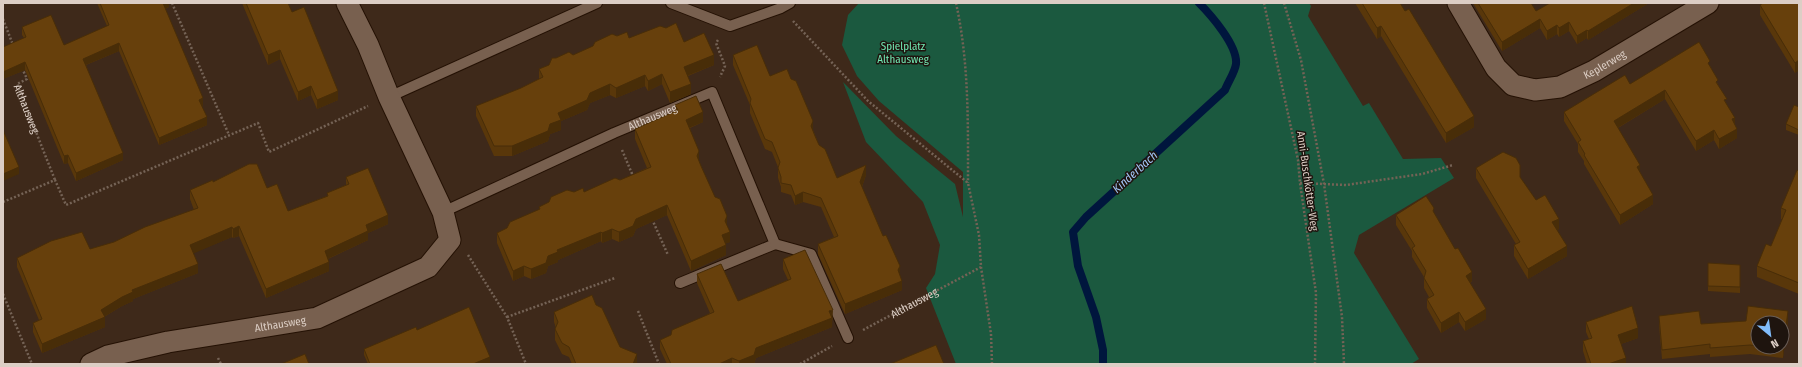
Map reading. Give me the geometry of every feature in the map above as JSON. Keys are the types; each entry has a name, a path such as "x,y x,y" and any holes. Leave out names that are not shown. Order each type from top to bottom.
{"street":[{"path":"347,3 368,45 388,97 443,212 450,240"},
{"name":"Keplerweg","path":"1458,3 1496,68 1514,85 1535,90 1560,87 1594,71 1708,3"},
{"name":"Althausweg","path":"92,364 108,356 168,342 317,318 428,267 450,240"}],"lane":[{"path":"388,97 597,3"},
{"path":"671,3 730,26 790,3"},
{"path":"712,92 775,244"},
{"name":"Althausweg","path":"443,212 614,133 712,92"},
{"path":"680,283 775,244 811,254 848,338"}],"path":[{"path":"172,3 229,135"},
{"path":"956,3 961,27 967,85 968,183 978,235 990,334 992,364"},
{"name":"Anni-Buschkötter-Weg","path":"1264,3 1298,160 1300,184 1316,293 1315,364"},
{"path":"1284,3 1301,60 1324,184 1342,317 1344,364"},
{"path":"780,8 868,101 968,183"},
{"path":"3,19 14,46"},
{"path":"712,92 725,66 716,43 730,26"},
{"name":"Althausweg","path":"22,66 27,79 17,84 66,205 258,123 269,152 388,97"},
{"path":"614,133 636,183"},
{"path":"1300,184 1346,185 1422,174 1453,165"},
{"path":"3,202 55,180"},
{"path":"649,212 668,255"},
{"path":"450,240 468,254 507,317 526,364"},
{"name":"Althausweg","path":"800,364 981,268"},
{"path":"507,317 616,278"},
{"path":"3,294 32,364"},
{"path":"638,311 659,364"}],"green space":[{"name":"Spielplatz Althausweg","path":"859,3 1309,3 1311,6 1308,16 1363,106 1369,103 1403,159 1441,158 1454,178 1359,235 1354,253 1419,359 1411,364 956,364 926,288 935,274 940,245 923,202 866,142 843,82 896,136 955,184 963,217 963,172 879,101 857,76 842,45 848,15"}],"building":[{"path":"100,3 163,3 203,98 199,100 207,117 159,138 119,43 83,59 123,153 76,173 68,155 64,156 25,62 3,72 3,47 26,37 22,27 51,15 64,45 109,25"},
{"path":"246,3 288,3 292,12 304,7 338,91 317,100 311,86 298,92 280,50 268,55"},
{"path":"1362,3 1400,3 1405,11 1409,9 1474,116 1446,133 1381,26 1377,28"},
{"path":"1478,3 1531,3 1536,11 1550,3 1634,3 1577,36 1569,22 1559,28 1557,25 1547,31 1540,19 1502,42"},
{"path":"1763,3 1799,3 1799,60 1795,63 1760,5"},
{"path":"676,23 684,42 704,33 714,55 684,67 691,84 670,92 662,74 648,81 645,75 616,88 610,84 590,93 587,100 558,113 561,120 550,124 548,131 512,146 494,146 476,106 521,88 543,77 539,69 549,65 552,58 556,58 569,52 573,55 593,46 595,42 612,34 617,36 627,32 629,38 660,26 666,28"},
{"path":"1699,42 1710,61 1708,63 1718,80 1716,82 1727,99 1724,100 1735,118 1732,119 1737,129 1719,139 1714,130 1696,141 1665,90 1614,121 1640,165 1637,167 1653,195 1620,215 1584,155 1585,154 1578,142 1581,140 1564,112 1625,75 1630,84"},
{"path":"757,45 770,76 787,69 791,79 796,81 813,121 811,126 815,136 819,145 825,149 837,178 866,165 860,182 883,236 886,235 900,266 898,270 902,281 845,304 818,244 838,236 821,198 803,192 795,196 791,185 781,183 778,168 780,162 772,142 765,139 750,103 751,99 733,55"},
{"path":"696,96 703,112 686,120 699,151 697,156 701,166 715,197 720,199 727,216 725,221 730,232 722,235 726,245 691,261 667,205 636,219 633,226 619,232 612,229 602,233 601,232 557,250 558,252 548,256 546,263 531,269 524,266 513,271 497,233 507,228 510,222 540,209 539,207 549,202 551,197 567,190 574,192 583,188 584,192 615,178 620,180 651,167 635,129 678,110 675,105"},
{"path":"1794,105 1799,107 1799,130 1786,124"},
{"path":"3,130 19,167 3,174"},
{"path":"1503,152 1516,158 1520,165 1520,177 1536,200 1545,195 1559,219 1552,222 1567,246 1528,269 1514,245 1520,242 1476,168"},
{"path":"249,164 257,164 267,188 277,184 288,211 328,196 327,193 349,184 346,177 368,168 388,215 366,225 368,231 325,251 329,262 266,289 239,226 233,229 232,227 190,245 198,264 132,290 133,292 101,310 105,317 42,344 33,323 42,319 17,258 51,241 82,232 90,249 114,242 145,227 198,208 190,190 213,180 213,182"},
{"path":"1797,170 1799,171 1799,283 1757,266 1766,244 1771,246 1786,210 1781,208"},
{"path":"1426,196 1434,208 1433,211 1455,249 1458,248 1472,272 1466,276 1486,309 1465,322 1459,312 1441,323 1427,299 1434,295 1424,278 1426,271 1412,248 1415,246 1396,215"},
{"path":"805,250 833,310 829,311 832,318 756,348 754,355 739,361 732,358 719,364 671,364 660,340 671,335 672,330 714,312 697,274 721,264 738,301 791,279 783,259"},
{"path":"1708,263 1740,265 1740,287 1708,286"},
{"path":"592,295 596,305 602,308 620,347 637,354 633,364 576,364 569,347 562,343 555,329 558,322 554,312"},
{"path":"1632,306 1638,328 1618,335 1626,358 1608,364 1591,364 1583,341 1592,338 1586,322"},
{"path":"1748,306 1788,311 1787,315 1750,315 1750,345 1710,348 1710,344 1662,350 1659,316 1699,311 1701,324 1746,321"},
{"path":"469,307 490,357 473,364 370,364 364,349 416,327 417,330"},
{"path":"936,345 944,364 890,364"},
{"path":"305,354 309,364 281,364"}],"waterway":[{"name":"Kinderbach","path":"1103,364 1103,350 1096,317 1078,266 1073,232 1086,217 1225,90 1236,64 1233,49 1223,31 1199,3"}]}
